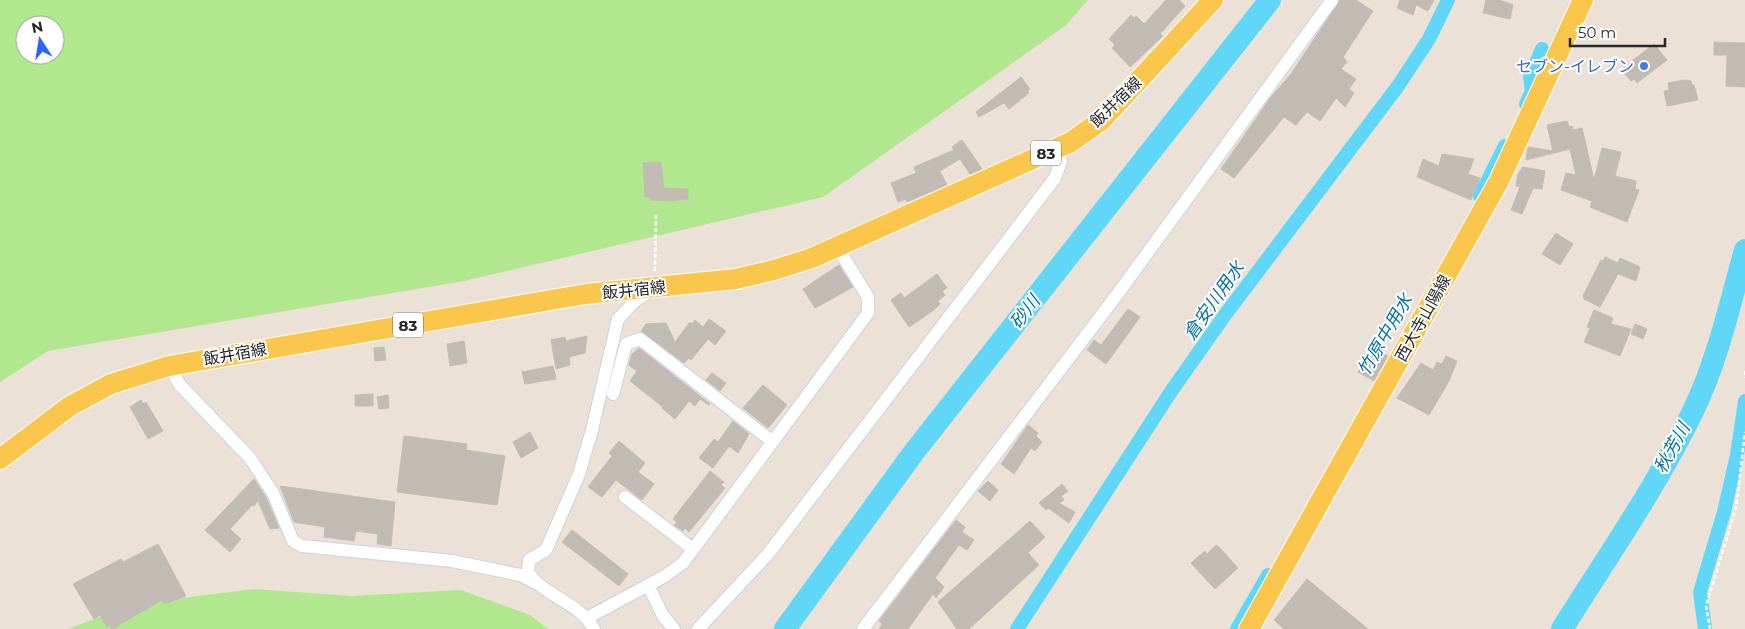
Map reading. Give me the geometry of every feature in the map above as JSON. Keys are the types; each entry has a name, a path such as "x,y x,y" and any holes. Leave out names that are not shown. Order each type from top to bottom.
{"main road":[{"name":"飯井宿線","path":"0,459 70,406 111,384 169,366 586,294 736,279 812,258 1071,142 1102,120 1213,0"},
{"name":"西大寺山陽線","path":"1249,629 1499,181 1583,0"}],"street":[{"path":"863,629 1116,296 1332,0"},
{"path":"698,629 768,554 1055,178 1061,162 1057,148"},
{"path":"169,366 180,385 250,458 273,493 292,541 302,546 452,561 520,575 536,583 590,623 683,563 868,313 868,297 837,247"},
{"path":"536,583 528,572 529,560 546,550 579,474 592,430 618,318 654,288"},
{"path":"613,394 626,344 640,339 773,442"},
{"path":"625,497 693,549"},
{"path":"648,585 663,616 674,629"}],"path":[{"path":"654,288 656,213"},
{"path":"1745,371 1745,378"},
{"path":"1710,629 1706,606 1736,508 1745,432"}],"green space":[{"path":"0,0 1088,0 1065,26 823,197 464,281 48,351 0,382"},
{"path":"254,589 351,596 461,590 530,615 548,629 68,629 134,604"}],"building":[{"path":"1166,0 1179,0 1185,6 1160,34 1163,36 1130,67 1112,48 1115,45 1109,39 1131,15 1134,18 1136,16 1144,24"},
{"path":"1340,0 1356,0 1373,11 1343,57 1347,62 1341,69 1356,79 1349,89 1354,93 1345,107 1336,98 1320,121 1307,112 1296,125 1284,117 1234,178 1221,169 1271,97 1291,74"},
{"path":"1400,0 1434,0 1428,11 1416,5 1413,15 1397,8"},
{"path":"1486,0 1499,0 1513,5 1510,19 1483,13"},
{"path":"1714,42 1745,43 1745,87 1726,86 1727,55 1714,55"},
{"path":"1654,44 1667,60 1637,83 1634,79 1631,81 1623,72 1626,70 1624,67"},
{"path":"1021,77 1030,89 1027,91 1029,93 1009,109 1004,103 979,117 976,112"},
{"path":"1685,80 1691,81 1692,85 1694,85 1698,100 1667,106 1664,91 1669,90 1668,83"},
{"path":"1567,121 1569,127 1572,126 1573,130 1582,128 1594,180 1602,148 1621,152 1615,176 1636,181 1635,189 1639,190 1627,222 1590,207 1592,201 1561,190 1566,173 1576,175 1570,149 1526,160 1528,147 1553,151 1547,125"},
{"path":"962,140 982,169 970,174 960,159 940,171 947,185 907,202 906,199 898,202 891,183 916,173 914,167 954,150 952,147"},
{"path":"1442,154 1474,159 1468,174 1480,178 1471,200 1417,177 1423,159 1439,166"},
{"path":"661,162 664,188 688,189 688,199 670,201 650,200 650,197 645,197 643,163"},
{"path":"1523,167 1545,171 1542,189 1533,188 1522,214 1511,210 1520,187 1516,186 1518,174"},
{"path":"1556,233 1573,244 1560,265 1542,254"},
{"path":"1605,257 1618,263 1620,258 1640,267 1636,281 1618,274 1600,307 1584,299 1583,296 1601,260 1603,261"},
{"path":"839,265 853,287 815,308 803,289"},
{"path":"937,274 947,288 942,291 945,295 938,301 940,304 934,310 909,327 891,300 901,293 904,298"},
{"path":"1128,309 1140,317 1106,364 1087,350 1094,340 1101,345"},
{"path":"1594,310 1613,318 1611,324 1631,329 1620,356 1584,342 1590,328 1587,327"},
{"path":"709,319 726,331 715,345 708,339 691,360 689,358 684,363 641,331 646,324 666,323 675,342 690,322 692,324 695,320 703,327"},
{"path":"1635,324 1647,329 1643,339 1631,334"},
{"path":"587,336 585,353 569,357 570,365 556,369 551,340 565,337 566,341"},
{"path":"464,341 467,363 450,366 447,344"},
{"path":"384,347 386,360 375,361 374,348"},
{"path":"639,348 710,404 700,399 695,406 689,401 675,419 630,381 637,371 629,365 632,354"},
{"path":"1375,349 1388,356 1374,381 1358,372"},
{"path":"1446,356 1457,361 1449,381 1429,415 1397,398 1421,363 1433,370 1437,362 1442,364"},
{"path":"553,366 556,379 525,384 522,372"},
{"path":"712,373 726,383 720,391 706,380"},
{"path":"763,385 787,405 768,428 743,408"},
{"path":"373,394 373,406 355,406 355,395"},
{"path":"388,395 389,408 379,409 377,397"},
{"path":"141,400 143,404 146,402 163,431 148,439 130,407"},
{"path":"733,421 749,434 738,453 729,446 713,468 699,458 714,439 718,442"},
{"path":"1028,425 1038,433 1036,436 1042,442 1035,451 1031,448 1014,474 1001,464"},
{"path":"530,432 538,448 521,458 513,442"},
{"path":"404,436 467,444 466,450 505,456 497,505 397,492"},
{"path":"619,441 645,463 638,472 654,484 642,500 616,480 602,497 588,487 612,456 609,453"},
{"path":"710,471 724,482 721,485 725,488 689,532 685,528 683,531 674,525 677,522 673,519"},
{"path":"254,479 266,497 279,528 270,529 258,501 230,529 241,539 230,552 205,530"},
{"path":"988,481 998,490 990,501 978,491"},
{"path":"1062,484 1068,491 1061,496 1064,500 1059,503 1075,512 1069,523 1048,508 1046,510 1039,503"},
{"path":"280,486 395,502 391,546 377,544 378,534 356,531 354,541 324,537 325,527 294,522"},
{"path":"956,520 965,527 962,532 974,540 967,550 959,545 935,578 944,587 936,598 933,594 908,629 879,629 882,624 879,621"},
{"path":"1030,521 1045,537 1028,553 1039,565 969,629 957,629 938,602"},
{"path":"572,530 628,574 619,586 562,542"},
{"path":"158,544 186,596 164,604 162,600 112,629 110,625 107,627 100,615 94,619 73,584 121,559 123,562"},
{"path":"1215,546 1218,546 1238,568 1215,589 1191,563 1205,551 1207,554"},
{"path":"1307,579 1368,629 1284,629 1274,620"}],"waterway":[{"name":"砂川","path":"785,629 914,452 1270,0"},
{"name":"倉安川用水","path":"1017,629 1172,390 1225,315 1398,86 1429,39 1448,0"},
{"name":"竹原中用水","path":"1526,104 1532,91 1530,77 1542,49"},
{"name":"竹原中用水","path":"1480,196 1505,146"},
{"name":"秋芳川","path":"1562,629 1631,521 1680,438 1694,409 1717,351 1745,250"},
{"path":"1705,629 1700,592 1724,512 1737,455 1745,401"},
{"name":"竹原中用水","path":"1237,629 1268,575"}],"place":[{"name":"セブン-イレブン","path":"1644,66"}]}
